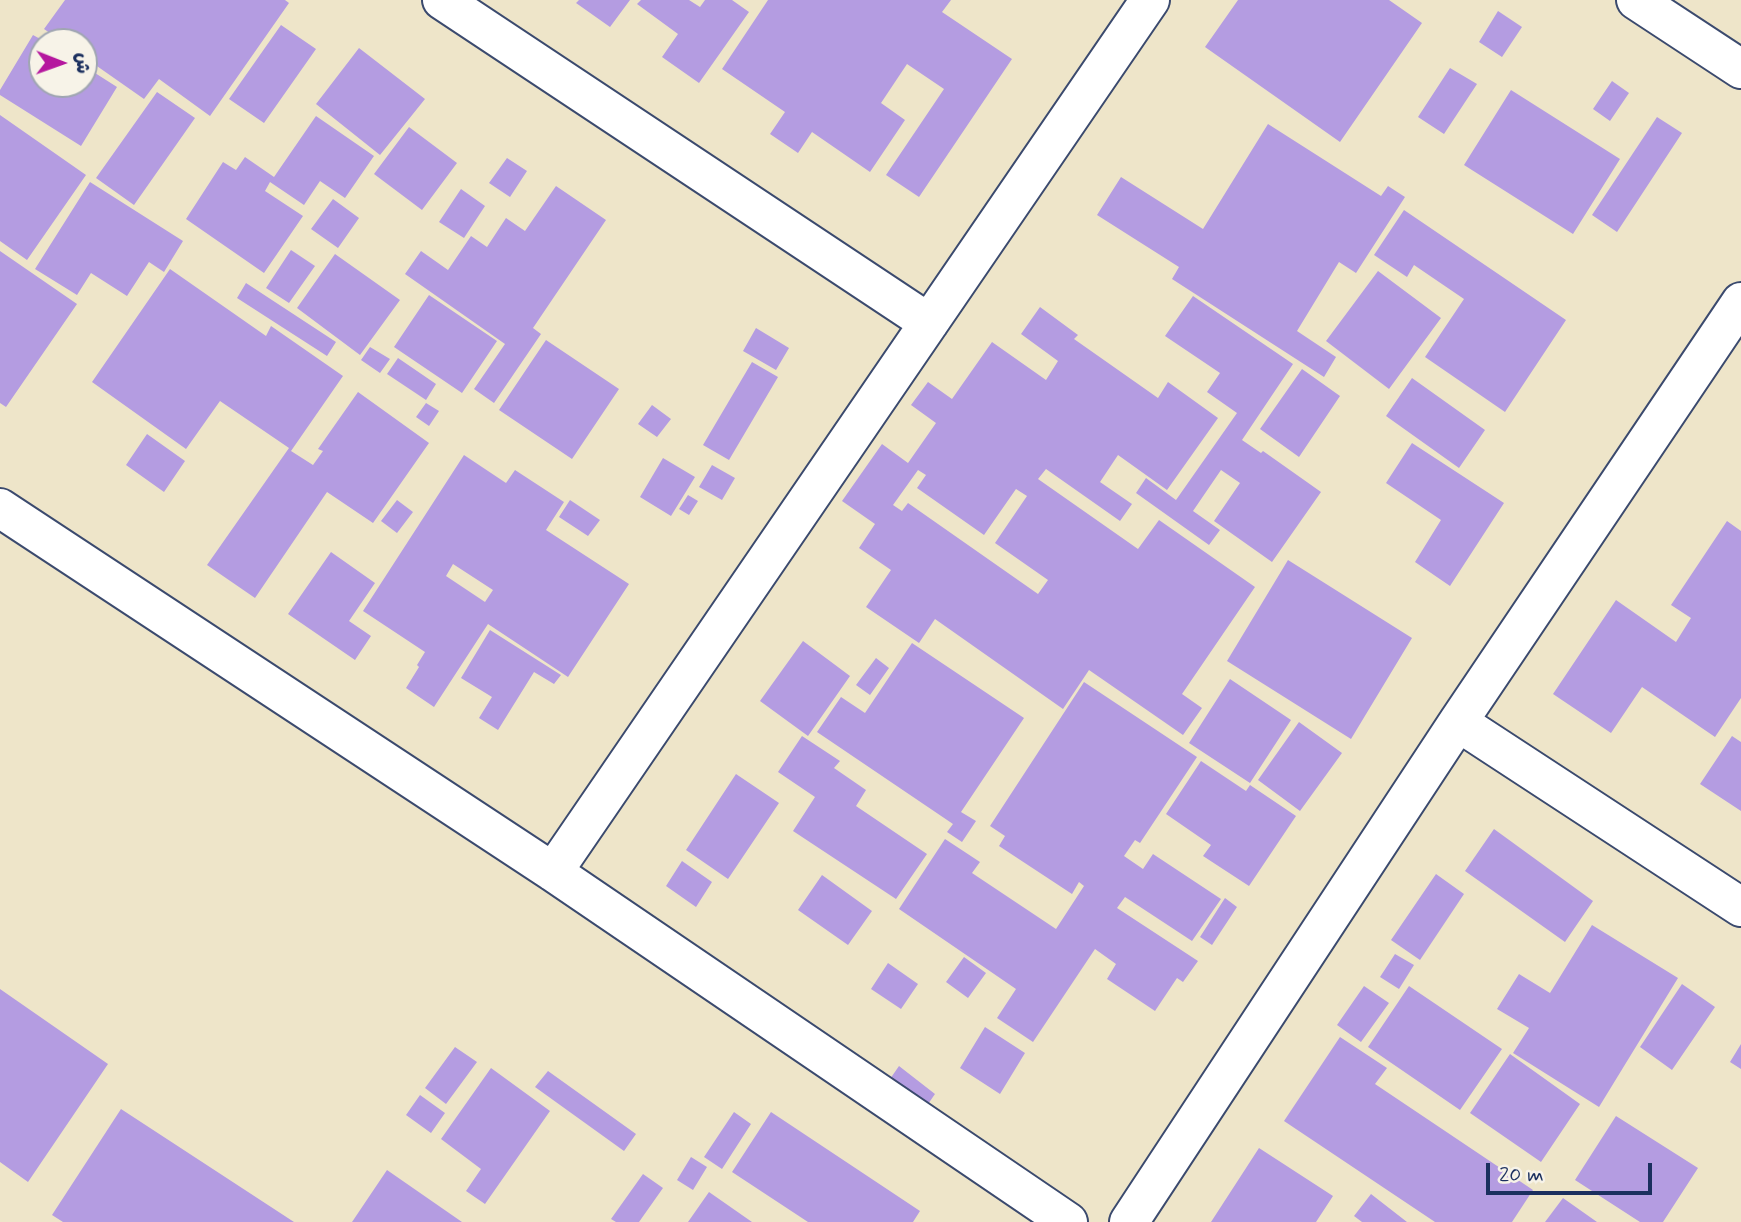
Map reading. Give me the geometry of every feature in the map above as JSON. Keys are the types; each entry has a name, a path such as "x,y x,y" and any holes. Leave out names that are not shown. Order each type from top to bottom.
{"street":[{"path":"442,0 929,323"},
{"path":"553,872 1150,0"},
{"path":"1636,0 1741,69"},
{"path":"1129,1222 1458,722 1741,302"},
{"path":"0,508 553,872 1068,1222"},
{"path":"1458,722 1741,907"}],"building":[{"path":"65,0 285,0 289,3 210,116 159,79 144,99 98,67 98,28 45,28"},
{"path":"579,0 630,0 610,27 576,3"},
{"path":"641,0 689,0 700,7 705,0 732,0 749,12 699,83 662,57 678,34 637,4"},
{"path":"768,0 951,0 942,12 1012,59 919,197 886,175 944,89 907,64 881,103 905,120 870,172 812,132 798,153 770,134 785,112 722,69"},
{"path":"1238,0 1389,0 1422,23 1340,142 1205,47"},
{"path":"1498,11 1522,27 1502,57 1479,42"},
{"path":"281,25 316,49 264,123 229,99"},
{"path":"28,43 28,98 98,98 98,75 117,87 81,146 0,95 0,90"},
{"path":"359,48 425,99 380,155 316,104"},
{"path":"1450,68 1477,84 1444,134 1418,117"},
{"path":"1612,81 1629,93 1610,121 1593,109"},
{"path":"1511,90 1620,159 1573,234 1464,165"},
{"path":"157,92 195,118 134,205 96,178"},
{"path":"0,115 86,175 27,260 0,241"},
{"path":"316,116 374,156 345,198 320,181 304,205 270,182 265,191 303,216 264,273 186,219 223,162 236,170 245,157 274,177"},
{"path":"1657,117 1682,133 1617,232 1592,215"},
{"path":"1268,124 1381,196 1388,186 1405,197 1356,273 1339,262 1297,331 1336,357 1324,377 1172,279 1179,267 1097,215 1121,177 1203,229"},
{"path":"409,127 457,163 422,210 374,174"},
{"path":"507,158 527,171 510,197 489,183"},
{"path":"90,182 183,241 164,272 149,262 127,296 91,273 77,295 35,269"},
{"path":"556,186 606,220 533,328 541,334 494,403 474,389 505,344 405,274 421,251 448,270 471,236 487,247 506,218 525,231"},
{"path":"461,189 485,206 464,238 439,222"},
{"path":"333,199 359,218 338,248 311,229"},
{"path":"1404,210 1566,320 1505,412 1425,357 1464,299 1414,265 1407,277 1374,255"},
{"path":"291,250 315,266 289,303 266,288"},
{"path":"0,251 77,304 6,407 0,403"},
{"path":"335,254 400,300 360,355 297,308"},
{"path":"170,269 266,336 271,326 343,376 291,451 313,465 323,451 318,449 358,392 429,443 373,523 327,492 255,598 207,565 289,448 220,401 186,449 92,382"},
{"path":"1378,271 1441,318 1389,389 1326,341"},
{"path":"246,283 336,342 327,356 237,298"},
{"path":"429,295 497,341 462,393 394,347"},
{"path":"1193,296 1293,364 1242,440 1261,453 1263,451 1321,492 1272,562 1214,521 1240,483 1221,470 1193,511 1220,530 1209,545 1136,493 1146,478 1176,500 1237,413 1207,392 1220,373 1165,336"},
{"path":"1040,307 1078,335 1074,339 1158,398 1168,382 1218,418 1167,490 1118,455 1100,482 1132,504 1120,521 1046,469 1038,479 1138,549 1159,520 1255,587 1182,694 1202,708 1183,735 1089,670 1063,709 935,619 919,643 866,607 891,570 859,548 875,524 842,501 882,444 908,463 936,423 911,405 928,382 952,399 992,342 1046,380 1058,361 1021,334","holes":["918,470 926,475 917,488 984,535 1016,489 1027,496 995,543 1048,580 1038,594 908,503 902,511 893,505"]},
{"path":"756,328 789,348 776,370 743,351"},
{"path":"546,340 619,389 572,459 499,410"},
{"path":"370,347 390,359 380,373 361,360"},
{"path":"398,358 436,384 426,400 387,374"},
{"path":"752,362 778,377 729,460 703,445"},
{"path":"1302,369 1340,396 1299,457 1260,429"},
{"path":"1412,378 1485,430 1459,468 1386,416"},
{"path":"426,403 439,411 429,426 416,417"},
{"path":"652,405 671,419 657,437 638,424"},
{"path":"147,434 185,461 164,492 126,465"},
{"path":"1412,443 1504,503 1450,586 1415,562 1441,520 1386,483"},
{"path":"464,455 506,483 515,470 564,502 546,530 629,584 568,677 488,624 434,707 406,688 425,652 363,611","holes":["453,564 493,590 485,602 446,576"]},
{"path":"663,458 695,477 671,516 640,497"},
{"path":"712,465 735,478 722,500 699,487"},
{"path":"688,495 698,501 689,515 679,509"},
{"path":"397,500 413,512 397,533 381,521"},
{"path":"570,500 600,520 588,536 559,517"},
{"path":"1727,521 1741,531 1741,698 1715,737 1642,687 1611,733 1553,694 1616,600 1676,642 1691,618 1671,605"},
{"path":"331,552 375,583 349,621 371,636 355,660 288,614"},
{"path":"1288,560 1412,638 1351,739 1227,661"},
{"path":"490,630 561,675 554,684 534,672 498,730 479,718 492,697 461,678"},
{"path":"803,641 850,676 808,736 760,701"},
{"path":"912,643 1024,718 961,812 976,821 962,842 947,832 953,824 817,732 841,697 865,713"},
{"path":"876,658 889,668 870,695 856,685"},
{"path":"1230,679 1291,720 1250,783 1189,743"},
{"path":"1084,682 1197,757 1140,843 1135,840 1124,856 1143,869 1153,854 1221,899 1192,941 1125,897 1117,908 1198,961 1183,982 1177,978 1155,1011 1107,979 1116,964 1095,949 1033,1042 997,1018 1016,989 899,909 945,839 980,862 972,873 1056,929 1084,886 1079,882 1072,894 999,846 1005,836 990,826"},
{"path":"1299,722 1342,753 1300,811 1258,780"},
{"path":"802,736 840,761 834,768 866,790 856,806 927,854 896,899 793,831 815,797 778,772"},
{"path":"1732,736 1741,742 1741,811 1700,784"},
{"path":"1201,761 1246,791 1250,785 1296,816 1249,886 1203,856 1211,845 1166,814"},
{"path":"736,774 779,803 728,879 686,850"},
{"path":"1494,829 1593,901 1565,942 1465,871"},
{"path":"682,861 712,882 696,907 666,886"},
{"path":"1436,874 1464,894 1420,960 1391,940"},
{"path":"822,875 872,911 848,945 798,910"},
{"path":"1225,898 1237,907 1212,945 1200,937"},
{"path":"1592,925 1678,978 1599,1107 1513,1053 1529,1028 1497,1009 1519,974 1550,993"},
{"path":"1395,954 1414,965 1399,989 1380,977"},
{"path":"964,957 986,973 968,998 946,982"},
{"path":"888,963 918,984 901,1009 871,989"},
{"path":"1682,984 1715,1007 1672,1070 1640,1047"},
{"path":"1364,986 1389,1003 1361,1042 1337,1025"},
{"path":"1409,986 1502,1049 1460,1110 1368,1047"},
{"path":"0,989 108,1064 28,1182 0,1162"},
{"path":"985,1027 1025,1053 1000,1094 960,1068"},
{"path":"1340,1037 1387,1068 1375,1084 1533,1190 1512,1222 1435,1222 1284,1121"},
{"path":"1741,1044 1741,1069 1730,1062"},
{"path":"455,1047 477,1062 446,1104 425,1088"},
{"path":"1510,1054 1580,1104 1541,1162 1470,1113"},
{"path":"899,1066 935,1094 926,1107 890,1079"},
{"path":"491,1068 550,1111 485,1204 466,1191 481,1169 441,1139"},
{"path":"548,1071 636,1134 624,1151 535,1087"},
{"path":"420,1095 445,1113 431,1133 406,1115"},
{"path":"121,1109 294,1222 63,1222 52,1215"},
{"path":"734,1112 751,1124 722,1169 704,1157"},
{"path":"771,1112 920,1211 913,1222 808,1222 732,1172"},
{"path":"1616,1116 1698,1168 1663,1222 1640,1222 1575,1180"},
{"path":"1259,1148 1333,1196 1316,1222 1211,1222"},
{"path":"691,1157 707,1167 693,1190 677,1180"},
{"path":"387,1170 462,1222 352,1222"},
{"path":"643,1174 663,1188 639,1222 616,1222 611,1219"},
{"path":"709,1192 752,1222 688,1222"},
{"path":"1371,1194 1407,1222 1362,1222 1354,1216"},
{"path":"1563,1198 1597,1222 1545,1222"}]}
